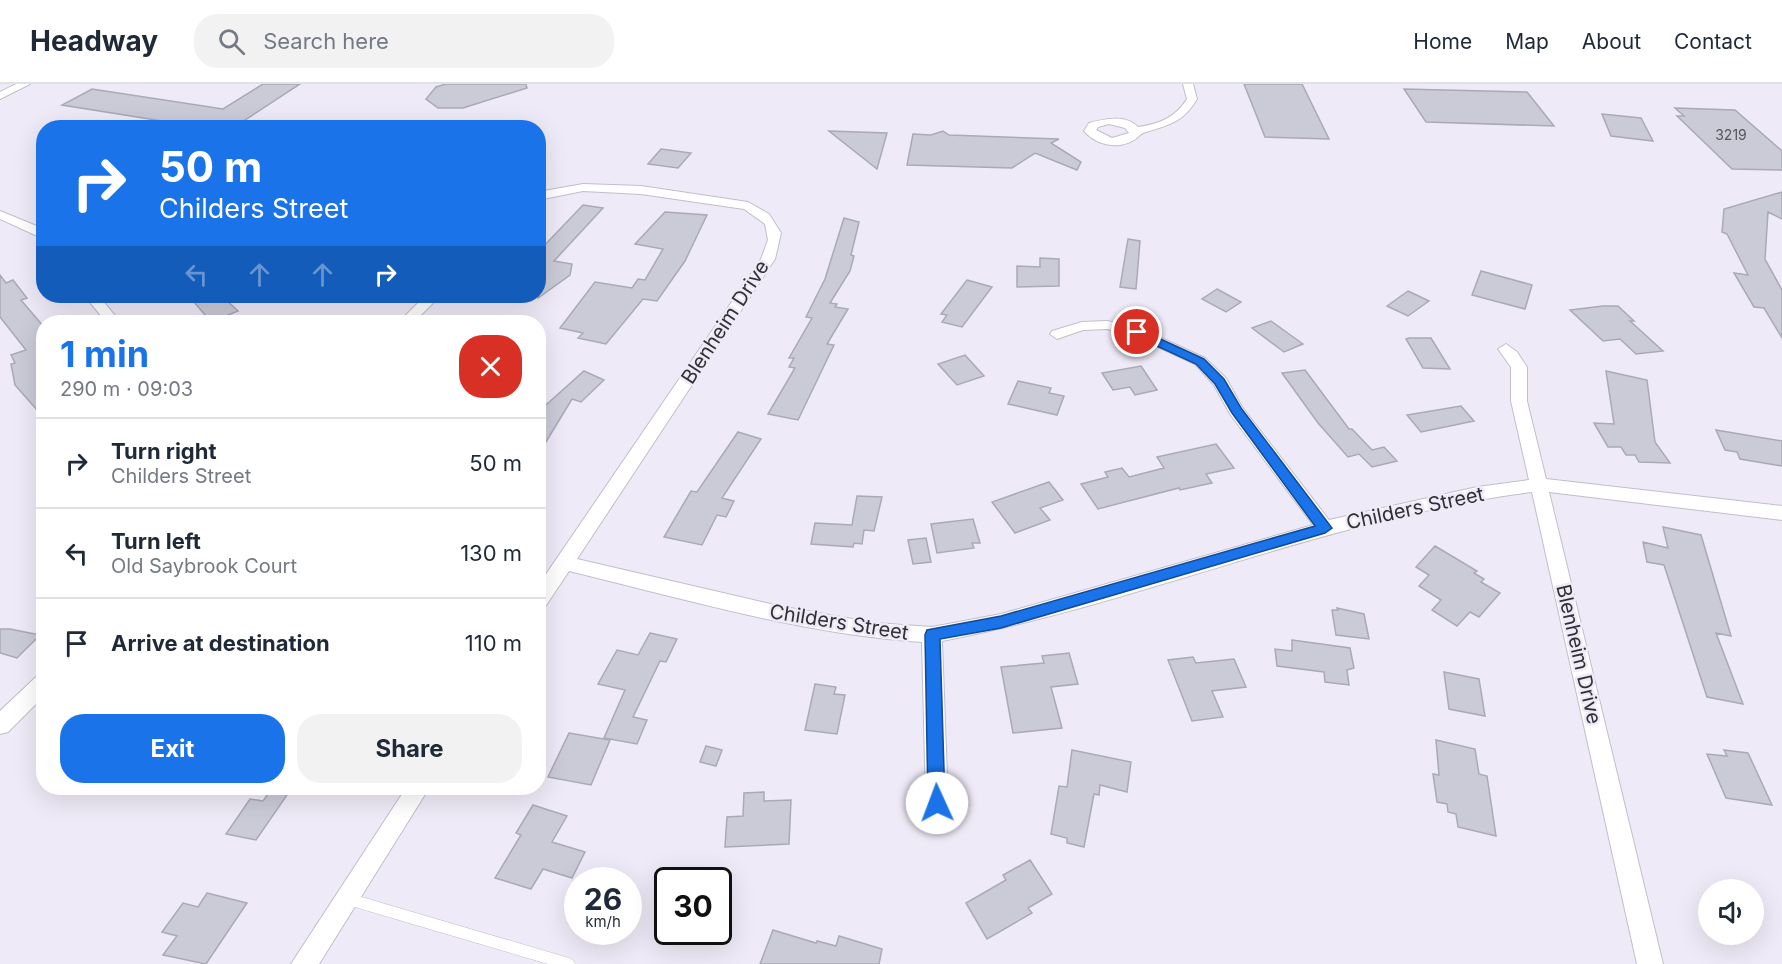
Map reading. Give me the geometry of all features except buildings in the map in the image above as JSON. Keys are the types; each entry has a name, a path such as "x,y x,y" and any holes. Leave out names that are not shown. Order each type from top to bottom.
{"street":[{"path":"0,96 25,84"},
{"path":"1135,131 1170,125 1186,110 1192,99 1188,84"},
{"name":"Blenheim Drive","path":"546,194 573,187 610,188 748,206 764,214 774,226 777,237 768,259 546,590"},
{"path":"0,215 36,231"},
{"path":"98,303 107,315"},
{"path":"413,315 426,303"},
{"path":"1056,334 1082,326 1107,325 1137,332 1200,362 1220,382 1236,410 1325,528"},
{"name":"Blenheim Drive","path":"1506,349 1517,359 1521,374 1519,401 1650,964"},
{"name":"Childers Street","path":"564,563 779,614 875,631 932,635 1001,622 1325,528 1477,493 1540,485 1782,513"},
{"path":"932,635 937,803"},
{"path":"0,725 36,690"},
{"path":"304,964 413,795"}],"lane":[{"path":"346,898 569,964"}],"route":[{"path":"937,803 932,635 1001,622 1325,528 1236,410 1220,382 1200,362 1137,332"}]}
